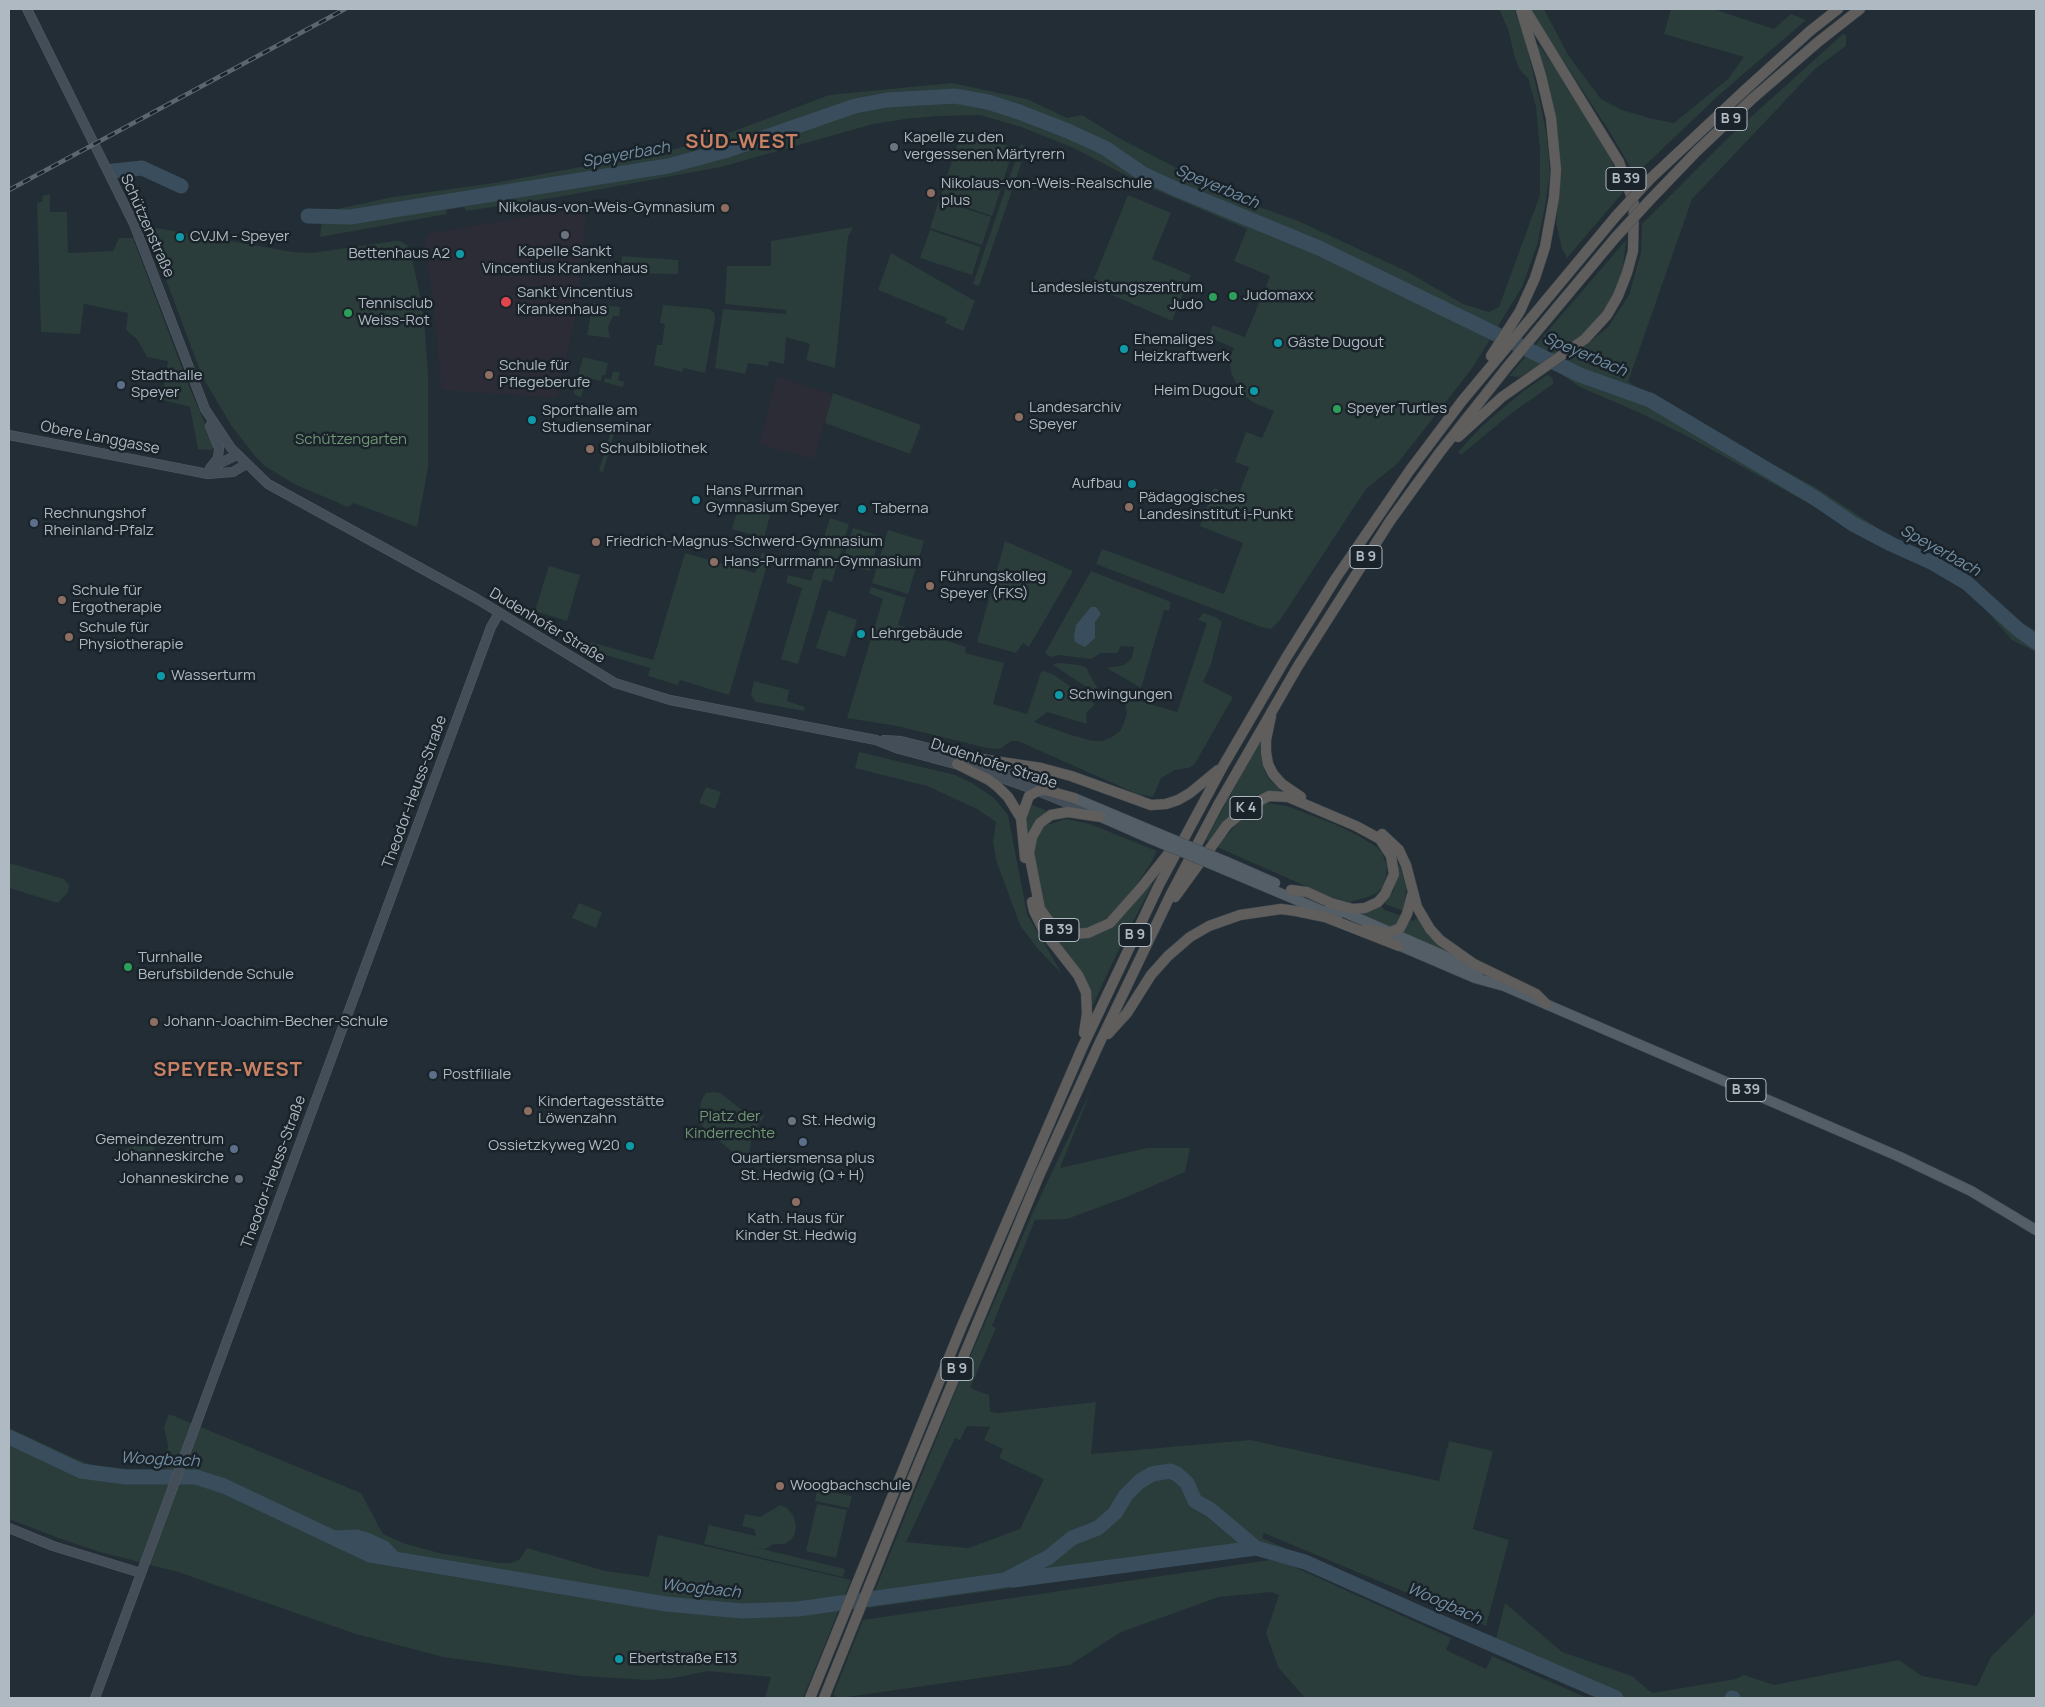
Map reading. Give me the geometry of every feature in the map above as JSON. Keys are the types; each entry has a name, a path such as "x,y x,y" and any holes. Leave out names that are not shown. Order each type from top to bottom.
{"highway":[{"path":"1518,324 1545,247 1552,218 1556,170 1551,118 1520,9"},
{"name":"B 39","path":"1440,452 1502,397 1585,340 1607,315 1618,296 1628,273 1633,251 1634,204 1619,162 1525,9"},
{"name":"B 9","path":"810,1698 995,1246 1082,1048 1160,884 1223,766 1286,658 1346,564 1410,470 1518,324 1650,179 1810,31 1838,9"},
{"name":"B 9","path":"824,1698 1007,1250 1099,1044 1156,924 1218,805 1272,709 1347,586 1390,521 1440,452 1534,334 1615,238 1697,151 1752,99 1818,42 1860,9"},
{"name":"B 39","path":"1272,709 1266,752 1273,774 1282,784 1295,794 1366,824 1385,836 1399,850 1406,865 1412,894 1421,915 1440,940 1478,972 1536,994 1546,1004"},
{"path":"959,760 1041,768 1071,776 1151,805 1166,804 1178,800 1190,793 1223,766"},
{"name":"B 9","path":"959,760 998,786 1008,797 1020,818 1034,911 1045,933 1078,975 1086,992 1087,1014 1082,1048"},
{"path":"1020,818 1029,796 1038,791 1044,790 1074,798"},
{"name":"K 4","path":"1156,924 1227,825 1251,805 1269,796 1288,797 1356,826 1380,840 1391,856 1394,874 1385,894 1378,902 1365,908 1353,909 1332,903 1307,892 1291,890"},
{"name":"B 39","path":"1101,817 1068,812 1051,815 1040,823 1032,837 1029,854 1040,909 1054,928 1071,934 1088,933 1110,922 1141,888 1192,824"},
{"name":"B 39","path":"1362,928 1393,933 1405,922 1412,894"},
{"name":"B 39","path":"1099,1044 1127,1013 1151,975 1168,956 1190,937 1209,926 1240,916 1281,909 1324,917 1398,946"}],"main road":[{"name":"Schützenstraße","path":"27,9 134,224 205,409 217,430 237,455"},
{"path":"205,409 219,448 218,458 210,468"},
{"name":"Obere Langgasse","path":"9,435 208,474 233,472 246,464"},
{"name":"Dudenhofer Straße","path":"237,455 268,484 499,613 615,683 670,700 876,740 899,749 959,760 1013,774 1074,798"},
{"name":"Obere Langgasse","path":"185,468 210,468 237,455"},
{"name":"Theodor-Heuss-Straße","path":"95,1698 480,656 499,613"},
{"name":"Dudenhofer Straße","path":"959,760 1101,817"},
{"name":"B 39","path":"1074,798 1398,946 1478,972"},
{"name":"B 39","path":"1101,817 1153,835"},
{"name":"B 39","path":"1225,866 1291,890 1393,933 1478,972"},
{"name":"B 39","path":"1546,1004 1900,1157 1945,1178 2036,1228"},
{"path":"9,1528 53,1546 140,1573"}],"shaded area":[{"name":"Sankt Vincentius Krankenhaus","path":"578,208 585,213 585,226 578,307 557,398 441,390 433,297 424,247 427,236 430,233"},
{"path":"777,376 833,395 814,459 759,444"}],"green space":[{"path":"1499,9 1514,9 1525,39 1547,138 1550,173 1537,245 1522,287 1473,367 1397,464 1366,489 1280,620 1271,629 1261,627 1096,564 1102,549 1224,594 1243,543 1200,526 1214,488 1238,496 1249,467 1235,462 1246,432 1262,438 1274,411 1254,403 1242,394 1231,373 1229,358 1234,348 1208,337 1213,325 1245,337 1270,276 1234,261 1247,229 1144,185 1074,148 1021,127 980,115 905,119 873,124 721,167 558,197 466,211 464,207 446,210 447,214 320,237 323,212 393,197 494,183 667,151 713,139 829,95 952,83 1027,99 1067,118 1082,115 1119,138 1236,199 1296,220 1406,271 1463,304 1489,312 1499,307 1540,195 1540,150 1536,106 1528,78 1520,70 1515,58 1508,29"},
{"path":"1530,9 1544,9 1568,55 1601,99 1622,110 1674,123 1728,79 1744,57 1664,34 1671,9 1713,9 1774,29 1791,14 1806,20 1718,96 1635,175 1611,134"},
{"path":"1843,34 1846,35 1846,46 1815,69 1692,199 1628,382 1680,409 1772,464 1815,487 1890,536 1932,557 1973,581 2019,622 2036,631 2036,652 2012,640 1966,587 1894,551 1687,436 1580,387 1555,370 1608,327 1629,295 1641,253 1642,224 1731,135"},
{"path":"1539,45 1589,118 1625,190 1567,258 1562,249 1556,222 1559,190 1537,47"},
{"path":"962,130 1014,148 992,216 940,198"},
{"path":"1021,144 1027,147 979,286 973,284"},
{"path":"50,194 50,212 67,212 68,253 113,251 119,238 133,238 190,389 214,444 215,447 212,450 198,449 190,407 162,400 168,361 147,357 137,339 126,330 128,313 84,304 80,334 41,332 37,203 43,201 42,196"},
{"path":"1128,195 1171,213 1152,259 1191,275 1172,321 1091,286"},
{"path":"939,200 991,217 982,245 930,228"},
{"path":"853,227 848,237 835,368 806,360 810,344 786,337 784,364 769,361 768,366 748,363 745,374 715,368 723,309 786,314 786,310 725,304 727,266 771,266 771,241"},
{"name":"Schützengarten","path":"156,228 293,252 312,253 395,241 400,241 407,245 410,249 420,295 428,374 428,468 417,527 354,503 348,507 294,484 265,466 254,455 231,425 202,376 150,237 150,233"},
{"path":"930,230 981,247 972,275 920,258"},
{"path":"1626,240 1622,277 1612,298 1592,328 1571,345 1520,377 1509,376"},
{"path":"891,253 975,301 963,331 945,323 947,318 878,290"},
{"path":"622,256 678,260 678,274 621,273"},
{"path":"593,303 620,307 619,316 613,316 608,327 610,338 587,335"},
{"path":"663,305 709,309 714,312 715,319 705,373 684,368 682,372 654,365 657,345 662,345 665,324 660,323"},
{"path":"583,357 608,363 605,375 602,375 601,381 586,377 581,397 575,395 574,392"},
{"path":"613,371 620,373 618,380 624,382 623,387 604,382 605,378 611,379"},
{"path":"1547,375 1553,380 1553,384 1509,415 1461,455 1458,452 1481,427 1522,392"},
{"path":"833,393 921,425 910,454 825,423"},
{"path":"599,426 615,431 603,472 599,471 610,434 598,429"},
{"path":"741,499 772,508 764,538 732,529"},
{"path":"830,518 849,524 832,582 823,579 798,664 781,659 802,588 786,583 788,575 811,581"},
{"path":"853,528 880,536 870,571 842,563"},
{"path":"888,530 924,541 908,594 872,583"},
{"path":"1005,541 1073,571 1029,647 1023,643 1016,653 977,642"},
{"path":"685,553 755,573 762,553 770,555 729,695 680,680 678,685 648,676 650,668 588,650 591,642 653,660"},
{"path":"549,566 580,575 567,621 535,611"},
{"path":"1091,571 1171,602 1169,611 1164,610 1141,688 1107,668 1124,665 1132,658 1134,647 1121,646 1117,653 1101,653 1091,659 1059,655 1051,657 1045,653"},
{"path":"871,587 906,598 898,625 966,647 965,653 1004,663 993,704 1027,714 1041,672 1044,671 1054,675 1095,704 1086,713 1087,724 1047,712 1034,722 1071,735 1093,741 1103,741 1112,737 1120,731 1124,723 1127,713 1124,698 1126,696 1143,696 1143,702 1177,712 1207,623 1198,620 1203,613 1216,617 1222,622 1211,664 1203,682 1233,697 1194,765 1175,770 1161,778 1153,797 1137,794 1018,741 1011,741 1000,749 987,748 897,726 847,718 883,599 869,593"},
{"path":"828,610 857,620 845,657 816,648"},
{"path":"1058,663 1080,665 1087,668 1098,689 1097,694 1053,665"},
{"path":"754,681 789,690 787,701 805,707 804,711 756,702 751,695"},
{"path":"1262,737 1260,750 1264,770 1268,778 1281,791 1267,791 1254,796 1232,814 1209,841 1206,840"},
{"path":"859,752 955,775 972,783 994,798 1008,815 1027,914 1062,974 1037,948 1020,925 996,860 993,841 996,822 977,809 927,786 855,768"},
{"path":"706,787 721,792 715,809 699,803"},
{"path":"1267,803 1287,806 1332,823 1377,847 1382,853 1387,866 1386,877 1382,887 1378,892 1368,897 1350,902 1328,896 1217,847 1242,818 1255,808"},
{"path":"1030,804 1045,810 1046,814 1028,836 1025,837 1024,823"},
{"path":"1066,819 1090,824 1157,851 1130,894 1115,913 1087,929 1073,930 1057,925 1042,905 1033,848 1044,826"},
{"path":"9,863 64,879 69,885 68,892 58,903 9,888"},
{"path":"1400,865 1406,888 1404,911 1387,905 1384,902 1393,892 1398,875 1397,867"},
{"path":"1150,884 1152,885 1092,1007 1091,997 1050,931 1061,937 1075,939 1098,935 1123,917"},
{"path":"579,903 602,912 596,928 572,918"},
{"path":"1380,905 1385,910 1402,916 1393,928 1355,914"},
{"path":"1417,918 1432,939 1447,952 1401,933 1410,920 1413,921"},
{"path":"1093,1086 1060,1168 1147,1148 1190,1148 1185,1172 1129,1196 1067,1219 1035,1220 992,1326 996,1328 970,1388 989,1395 990,1412 998,1413 1096,1402 1091,1454 1250,1440 1439,1481 1449,1441 1493,1451 1473,1529 1509,1540 1486,1626 1264,1533 1262,1538 1496,1639 1505,1603 1562,1652 1632,1676 1652,1693 1736,1679 1744,1675 1774,1685 1899,1660 1922,1676 1977,1686 1991,1657 2036,1612 2036,1698 1598,1698 1276,1554 1256,1554 868,1608 958,1385 1033,1212","holes":["967,1426 990,1427 984,1440 1003,1449 999,1458 1044,1479 1020,1529 968,1548 906,1542 955,1438 960,1440"]},
{"name":"Platz der Kinderrechte","path":"706,1093 720,1093 743,1111 765,1115 752,1134 749,1154 743,1156 735,1154 705,1129 697,1119 702,1099"},
{"path":"145,1137 157,1141 150,1160 124,1150 138,1144 139,1141 143,1143"},
{"path":"169,1414 361,1493 383,1534 406,1544 439,1553 500,1563 511,1563 520,1559 527,1548 605,1571 649,1577 658,1535 851,1580 803,1698 765,1698 771,1677 708,1671 674,1678 648,1680 581,1676 443,1657 356,1634 178,1572 100,1552 9,1519 9,1428 92,1465 127,1469 165,1469 168,1445 164,1427"},
{"path":"817,1489 852,1496 849,1508 815,1501"},
{"path":"817,1504 847,1510 836,1558 806,1551"},
{"path":"780,1505 787,1508 793,1515 796,1525 792,1539 785,1544 774,1544 765,1549 754,1547 845,1569 843,1577 704,1544 709,1525 756,1536 754,1529 742,1526 745,1514 760,1517"},
{"path":"1270,1560 1290,1565 1451,1638 1446,1650 1486,1669 1492,1656 1587,1698 1305,1698 1278,1667 1266,1633 1279,1595 1271,1592 1219,1597 1121,1632 1070,1665 840,1698 833,1695 863,1620"}],"water":[{"path":"1091,607 1096,607 1101,614 1095,622 1095,638 1085,647 1075,642 1074,637 1076,625"}],"waterway":[{"name":"Speyerbach","path":"308,216 350,217 668,166 728,150 855,106 887,100 955,96 988,102 1068,131 1105,148 1143,174 1319,248 1580,375 1650,400 1815,498 1853,524 1933,563 1967,583 2019,630 2036,642"},
{"name":"Speyerbach","path":"113,171 142,168 181,186"},
{"name":"Woogbach","path":"9,1437 81,1471 125,1477 196,1477 224,1486 370,1555 666,1604 742,1611 798,1609 1005,1580 1049,1557 1072,1538 1098,1528 1115,1513 1126,1495 1139,1482 1152,1474 1170,1471 1177,1474 1187,1483 1195,1501 1211,1510 1256,1548 1305,1562 1616,1698"},
{"name":"Woogbach","path":"335,1538 356,1537 369,1541 384,1548 394,1559"},
{"name":"Woogbach","path":"1013,1580 1256,1548"},
{"name":"Woogbach","path":"625,1596 629,1591"}],"railway":[{"path":"9,190 345,9"}],"place":[{"name":"Kapelle zu den vergessenen Märtyrern","path":"894,147"},
{"name":"Nikolaus-von-Weis-Realschule plus","path":"931,193"},
{"name":"Nikolaus-von-Weis-Gymnasium","path":"725,208"},
{"name":"Kapelle Sankt Vincentius Krankenhaus","path":"565,235"},
{"name":"CVJM - Speyer","path":"180,237"},
{"name":"Bettenhaus A2","path":"460,254"},
{"name":"Judomaxx","path":"1233,296"},
{"name":"Landesleistungszentrum Judo","path":"1213,297"},
{"name":"Sankt Vincentius Krankenhaus","path":"506,302"},
{"name":"Tennisclub Weiss-Rot","path":"348,313"},
{"name":"Gäste Dugout","path":"1278,343"},
{"name":"Ehemaliges Heizkraftwerk","path":"1124,349"},
{"name":"Schule für Pflegeberufe","path":"489,375"},
{"name":"Stadthalle Speyer","path":"121,385"},
{"name":"Heim Dugout","path":"1254,391"},
{"name":"Speyer Turtles","path":"1337,409"},
{"name":"Landesarchiv Speyer","path":"1019,417"},
{"name":"Sporthalle am Studienseminar","path":"532,420"},
{"name":"Schulbibliothek","path":"590,449"},
{"name":"Aufbau","path":"1132,484"},
{"name":"Hans Purrman Gymnasium Speyer","path":"696,500"},
{"name":"Pädagogisches Landesinstitut i-Punkt","path":"1129,507"},
{"name":"Taberna","path":"862,509"},
{"name":"Rechnungshof Rheinland-Pfalz","path":"34,523"},
{"name":"Friedrich-Magnus-Schwerd-Gymnasium","path":"596,542"},
{"name":"Hans-Purrmann-Gymnasium","path":"714,562"},
{"name":"Führungskolleg Speyer (FKS)","path":"930,586"},
{"name":"Schule für Ergotherapie","path":"62,600"},
{"name":"Lehrgebäude","path":"861,634"},
{"name":"Schule für Physiotherapie","path":"69,637"},
{"name":"Wasserturm","path":"161,676"},
{"name":"Schwingungen","path":"1059,695"},
{"name":"Turnhalle Berufsbildende Schule","path":"128,967"},
{"name":"Johann-Joachim-Becher-Schule","path":"154,1022"},
{"name":"Postfiliale","path":"433,1075"},
{"name":"Kindertagesstätte Löwenzahn","path":"528,1111"},
{"name":"St. Hedwig","path":"792,1121"},
{"name":"Quartiersmensa plus St. Hedwig (Q + H)","path":"803,1142"},
{"name":"Ossietzkyweg W20","path":"630,1146"},
{"name":"Gemeindezentrum Johanneskirche","path":"234,1149"},
{"name":"Johanneskirche","path":"239,1179"},
{"name":"Kath. Haus für Kinder St. Hedwig","path":"796,1202"},
{"name":"Woogbachschule","path":"780,1486"},
{"name":"Ebertstraße E13","path":"619,1659"}],"district":[{"name":"SÜD-WEST","path":"742,142"},
{"name":"SPEYER-WEST","path":"228,1070"}]}
